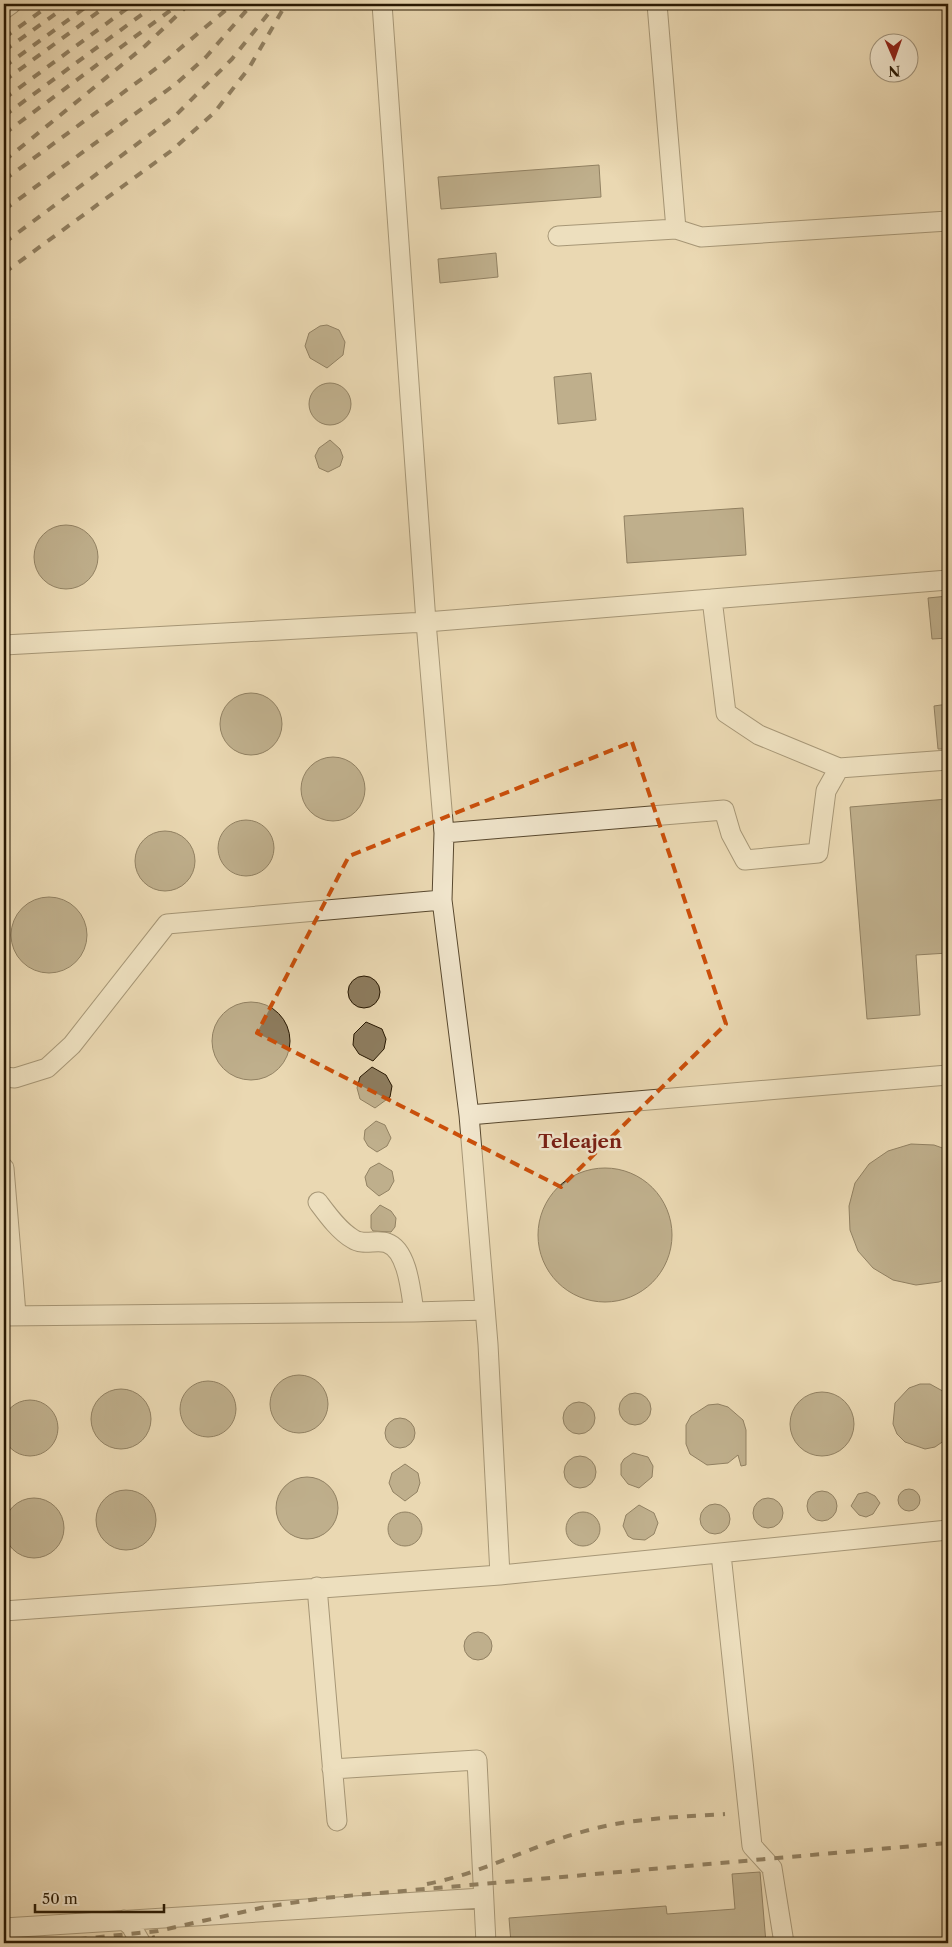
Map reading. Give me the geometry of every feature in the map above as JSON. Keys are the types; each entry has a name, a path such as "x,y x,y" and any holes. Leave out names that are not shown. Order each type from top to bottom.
{"lane":[{"path":"4,9 11,4"},
{"path":"382,4 426,622 444,832 442,900 469,1115 485,1310 500,1575"},
{"path":"658,4 676,229"},
{"path":"558,236 676,229 701,237 948,221"},
{"path":"4,645 426,622 948,580"},
{"path":"712,599 726,713 759,735 839,768 948,760"},
{"path":"444,832 724,810 732,834 745,860 818,853 826,791 839,768"},
{"path":"4,1078 15,1078 48,1068 72,1045 167,924 442,900"},
{"path":"469,1115 948,1075"},
{"path":"4,1168 10,1315 485,1310"},
{"path":"318,1202 353,1240 370,1243 386,1242 396,1249 402,1257 408,1276 414,1312"},
{"path":"4,1611 500,1575 948,1530"},
{"path":"721,1554 752,1846 772,1868 784,1943"},
{"path":"317,1587 337,1821"},
{"path":"332,1769 477,1760 482,1898 486,1943"},
{"path":"4,1928 482,1898"},
{"path":"124,1920 131,1926 141,1943"}],"highlighted area":[{"path":"632,742 726,1024 561,1187 257,1033 349,856"}],"building":[{"path":"599,165 601,197 441,209 438,177"},
{"path":"496,253 498,277 440,283 438,259"},
{"path":"327,325 339,330 345,342 343,355 327,368 310,358 305,346 309,333 320,326"},
{"path":"591,373 596,420 558,424 554,377"},
{"path":"334,383 342,386 348,392 351,404 348,416 342,422 326,425 318,422 312,416 309,400 312,392 318,386"},
{"path":"330,440 340,449 343,457 340,466 328,472 319,468 315,456 319,448"},
{"path":"743,508 746,555 627,563 624,516"},
{"path":"66,525 78,527 89,534 96,545 98,557 96,569 89,580 78,587 66,589 54,587 43,580 36,569 34,557 36,545 43,534 54,527"},
{"path":"948,596 948,638 932,639 928,598"},
{"path":"245,693 257,693 273,702 280,712 282,724 280,736 273,746 257,755 245,755 234,750 225,741 220,730 220,718 225,707 234,698"},
{"path":"948,704 948,749 938,749 934,706"},
{"path":"333,757 351,762 356,766 360,771 365,789 360,807 356,812 351,816 333,821 315,816 310,812 306,807 301,789 306,771 310,766 315,762"},
{"path":"948,799 948,953 916,955 920,1015 867,1019 850,807"},
{"path":"240,820 252,820 262,824 270,832 274,848 270,864 262,872 252,876 240,876 230,872 222,864 218,854 218,842 222,832 230,824"},
{"path":"159,831 171,831 182,836 190,844 195,855 193,873 182,886 171,891 159,891 148,886 140,878 135,867 135,855 140,844 148,836"},
{"path":"49,897 63,900 76,908 84,921 87,935 84,949 76,962 63,970 49,973 35,970 22,962 14,949 11,935 14,921 22,908 35,900"},
{"path":"364,976 370,977 375,981 379,986 379,998 375,1003 370,1007 364,1008 358,1007 353,1003 349,998 348,992 349,986 353,981 358,977"},
{"path":"251,1002 266,1005 283,1019 287,1026 290,1041 287,1056 273,1073 266,1077 251,1080 236,1077 219,1063 215,1056 212,1041 215,1026 229,1009 236,1005"},
{"path":"366,1022 382,1029 386,1039 384,1049 373,1061 359,1054 353,1045 354,1034"},
{"path":"372,1067 386,1075 392,1086 390,1097 375,1108 360,1099 357,1088 360,1077"},
{"path":"376,1121 385,1125 391,1138 387,1146 377,1152 368,1146 364,1139 365,1130"},
{"path":"911,1144 934,1145 948,1150 948,1278 939,1282 916,1285 893,1280 873,1268 858,1251 850,1230 849,1206 855,1183 869,1164 888,1151"},
{"path":"379,1163 392,1171 394,1181 389,1190 379,1196 367,1186 365,1177 370,1168"},
{"path":"605,1168 631,1173 642,1179 652,1188 661,1198 667,1209 672,1235 667,1261 661,1272 652,1282 642,1291 631,1297 605,1302 579,1297 568,1291 558,1282 549,1272 543,1261 538,1235 543,1209 549,1198 558,1188 568,1179 579,1173"},
{"path":"380,1205 391,1211 396,1218 395,1227 391,1232 373,1231 371,1228 371,1215"},
{"path":"299,1375 310,1377 323,1388 328,1404 326,1415 315,1428 299,1433 288,1431 275,1420 270,1404 272,1393 283,1380"},
{"path":"208,1381 219,1383 228,1389 234,1398 236,1409 234,1420 228,1429 219,1435 208,1437 197,1435 188,1429 182,1420 180,1409 182,1398 188,1389 197,1383"},
{"path":"920,1384 930,1384 948,1394 948,1438 935,1447 925,1449 905,1442 897,1434 893,1424 895,1403 909,1388"},
{"path":"115,1389 127,1389 143,1397 149,1407 151,1419 149,1431 143,1441 127,1449 115,1449 99,1441 91,1425 91,1413 99,1397"},
{"path":"822,1392 834,1394 845,1401 852,1412 854,1424 852,1436 845,1447 834,1454 822,1456 810,1454 799,1447 792,1436 790,1424 792,1412 799,1401 810,1394"},
{"path":"635,1393 641,1394 646,1398 650,1403 650,1415 646,1420 641,1424 635,1425 629,1424 624,1420 620,1415 619,1409 620,1403 624,1398 629,1394"},
{"path":"24,1400 36,1400 46,1404 54,1412 58,1428 54,1444 46,1452 36,1456 24,1456 14,1452 6,1444 2,1434 2,1422 6,1412 14,1404"},
{"path":"579,1402 585,1403 590,1407 594,1412 594,1424 590,1429 585,1433 579,1434 573,1433 568,1429 564,1424 563,1418 564,1412 568,1407 573,1403"},
{"path":"718,1404 728,1407 743,1420 746,1430 746,1465 741,1466 738,1455 728,1463 707,1465 690,1454 686,1444 686,1425 691,1416 708,1405"},
{"path":"400,1418 411,1422 415,1433 411,1444 400,1448 389,1444 385,1433 389,1422"},
{"path":"633,1453 648,1457 653,1466 652,1477 639,1488 628,1484 621,1475 621,1464 624,1459"},
{"path":"580,1456 586,1457 591,1461 595,1466 595,1478 591,1483 586,1487 580,1488 574,1487 569,1483 565,1478 564,1472 565,1466 569,1461 574,1457"},
{"path":"405,1464 418,1473 420,1483 417,1492 405,1501 393,1492 389,1483 392,1473"},
{"path":"301,1477 313,1477 329,1486 336,1496 338,1508 336,1520 329,1530 313,1539 301,1539 290,1534 281,1525 276,1514 276,1502 281,1491 290,1482"},
{"path":"909,1489 917,1492 920,1500 917,1508 909,1511 901,1508 898,1500 901,1492"},
{"path":"120,1490 132,1490 143,1495 151,1503 156,1514 154,1532 143,1545 132,1550 120,1550 109,1545 101,1537 96,1526 96,1514 101,1503 109,1495"},
{"path":"822,1491 832,1496 837,1506 832,1516 822,1521 812,1516 807,1506 812,1496"},
{"path":"867,1492 875,1496 880,1503 873,1514 866,1517 859,1515 851,1506 858,1494"},
{"path":"34,1498 51,1503 59,1511 64,1528 59,1545 51,1553 34,1558 17,1553 9,1545 4,1528 9,1511 17,1503"},
{"path":"768,1498 778,1503 783,1513 778,1523 768,1528 758,1523 753,1513 758,1503"},
{"path":"715,1504 721,1505 729,1513 729,1525 721,1533 715,1534 709,1533 701,1525 700,1519 701,1513 709,1505"},
{"path":"639,1505 654,1513 658,1523 654,1534 645,1540 633,1539 628,1536 623,1526 626,1515"},
{"path":"405,1512 417,1517 422,1529 417,1541 405,1546 393,1541 388,1529 393,1517"},
{"path":"583,1512 595,1517 600,1529 595,1541 583,1546 571,1541 566,1529 571,1517"},
{"path":"478,1632 488,1636 492,1646 488,1656 478,1660 468,1656 464,1646 468,1636"},
{"path":"760,1872 766,1943 511,1943 509,1918 666,1906 667,1914 735,1909 732,1874"}],"railway":[{"path":"4,38 51,4"},
{"path":"4,51 69,4"},
{"path":"4,67 90,4"},
{"path":"4,81 109,4"},
{"path":"4,99 133,4"},
{"path":"4,116 156,4"},
{"path":"4,134 179,4"},
{"path":"4,161 145,46 189,4"},
{"path":"4,180 158,67 233,4"},
{"path":"4,210 177,83 206,57 252,4"},
{"path":"4,243 176,115 232,59 276,4"},
{"path":"4,273 171,151 214,113 249,68 286,4"},
{"path":"427,1884 469,1873 548,1843 606,1826 657,1819 725,1814"},
{"path":"42,1943 158,1931 265,1907 323,1898 948,1843"},
{"path":"135,1943 155,1937"}],"district":[{"name":"Teleajen","path":"580,1141"}]}
